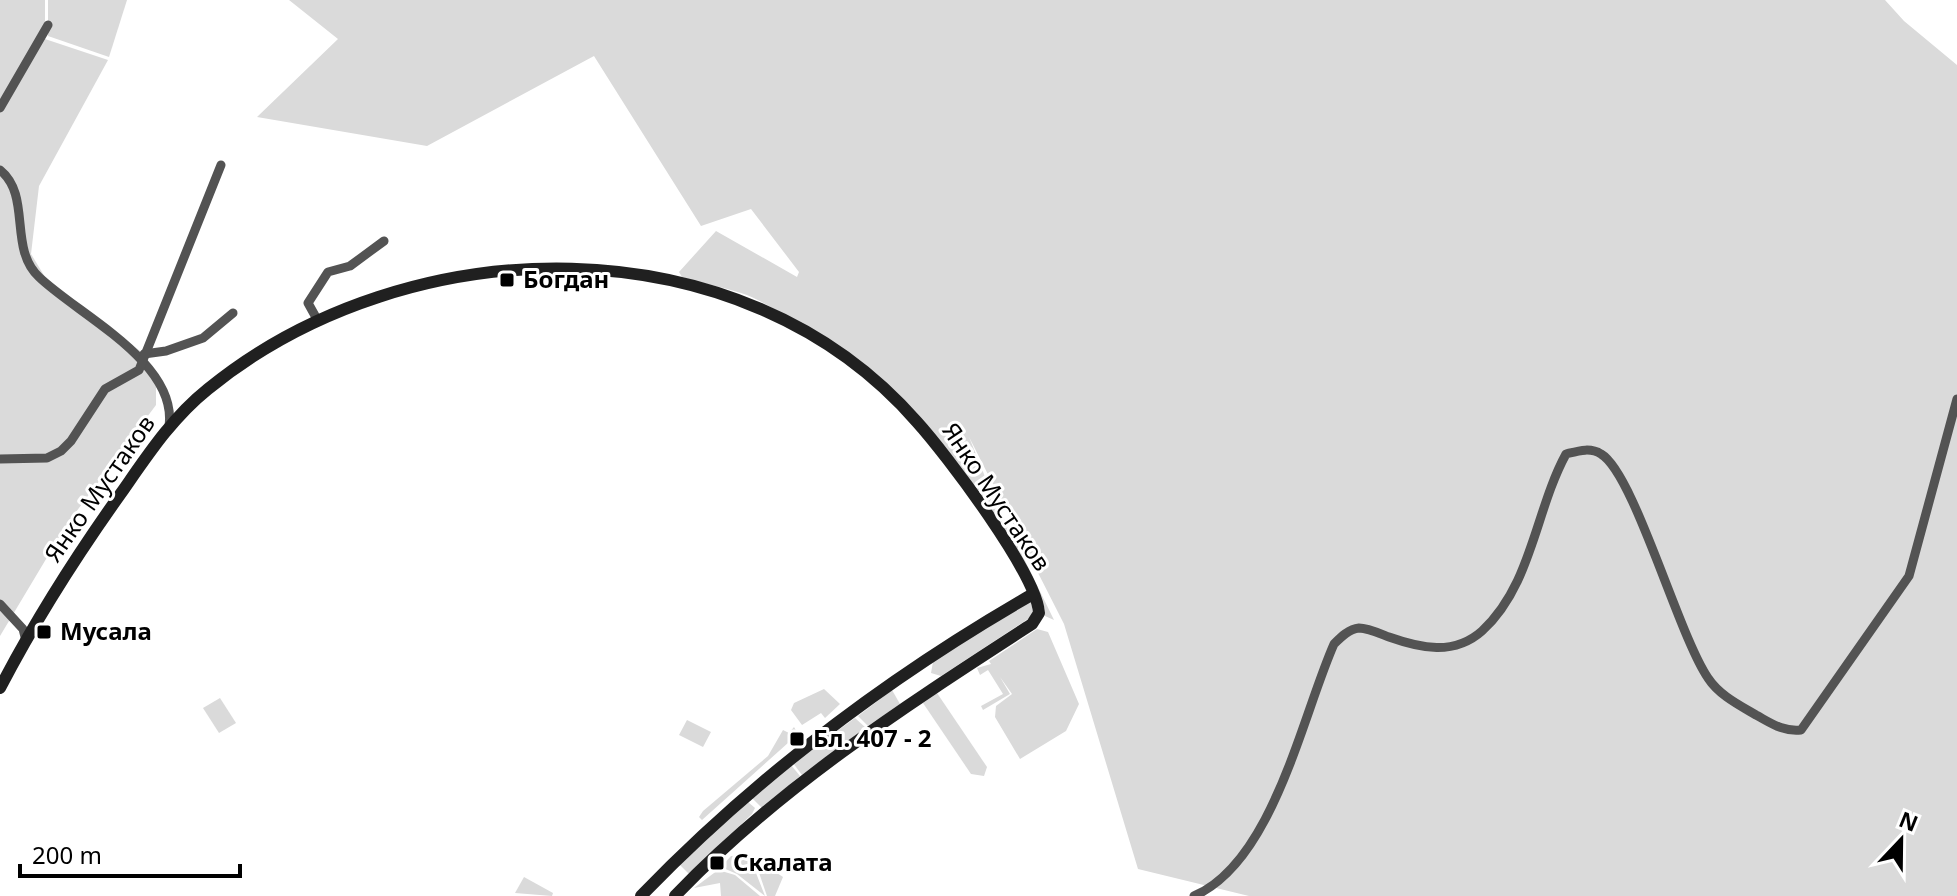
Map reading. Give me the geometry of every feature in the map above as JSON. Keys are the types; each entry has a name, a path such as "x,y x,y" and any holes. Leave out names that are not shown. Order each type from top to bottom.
{"street":[{"path":"0,108 48,25"},
{"path":"0,459 34,460 61,451 105,389 139,370 221,165"},
{"path":"0,170 13,184 21,245 31,267 143,357 164,394 170,416 169,426"},
{"path":"318,321 308,303 328,272 350,266 384,241"},
{"name":"Янко Мустаков","path":"0,688 92,533 169,426 236,368 318,321 378,297 443,278 553,268 683,282 738,300 819,339 891,391 963,479 1009,549 1033,594"},
{"path":"143,357 203,338 233,313"},
{"path":"1194,896 1207,891 1227,872 1269,810 1289,767 1334,644 1345,633 1360,628 1413,646 1438,649 1459,644 1481,632 1521,572 1566,454 1585,449 1602,454 1616,469 1637,512 1686,638 1718,690 1780,728 1801,730 1909,576 1957,399"},
{"path":"641,896 704,831 803,748 898,683 924,682 1032,624 1039,613 1033,594 924,682 909,703 755,819 675,896"},
{"path":"0,604 23,629 26,641"},
{"path":"898,683 900,693 909,703"},
{"path":"746,795 759,808 755,819"}],"shaded area":[{"path":"0,0 45,0 45,39 108,60 39,186 31,254 45,277 140,351 156,385 156,405 67,524 0,636"},
{"path":"48,0 127,0 109,57 48,36"},
{"path":"289,0 1885,0 1904,21 1957,65 1957,896 1249,896 1138,869 1064,624 969,437 990,489 1054,620 1045,616 1045,608 994,524 940,447 875,378 838,348 762,302 682,277 679,272 716,231 797,277 799,272 751,209 701,226 594,56 427,146 257,117 338,39"},
{"path":"1023,602 1031,602 1034,615 941,676 931,673 933,662"},
{"path":"1037,629 1048,632 1079,704 1066,731 1020,759 995,717 996,706 1012,694 1000,677 1010,694 983,710 981,706 1003,694 988,670 980,675 977,668 991,664 989,661"},
{"path":"824,689 840,704 825,718 821,713 802,725 791,710 794,703"},
{"path":"892,690 900,704 868,726 858,716"},
{"path":"937,693 987,767 984,776 971,774 923,703"},
{"path":"220,698 236,723 219,733 203,708"},
{"path":"855,718 866,728 802,775 793,763"},
{"path":"687,720 711,732 703,747 679,735"},
{"path":"794,727 798,734 702,820 699,817 768,756 783,730 789,733"},
{"path":"791,765 800,776 762,808 751,797"},
{"path":"748,802 755,808 752,814 689,874 679,864"},
{"path":"749,855 765,896 737,874 721,867 731,856"},
{"path":"754,858 783,877 775,896 767,896"},
{"path":"718,870 735,875 760,896 721,896 720,883 694,888"},
{"path":"524,877 553,893 552,896 515,893"}],"place":[{"name":"Богдан","path":"507,280"},
{"name":"Мусала","path":"44,632"},
{"name":"Бл. 407 - 2","path":"797,739"},
{"name":"Скалата","path":"717,863"}]}
